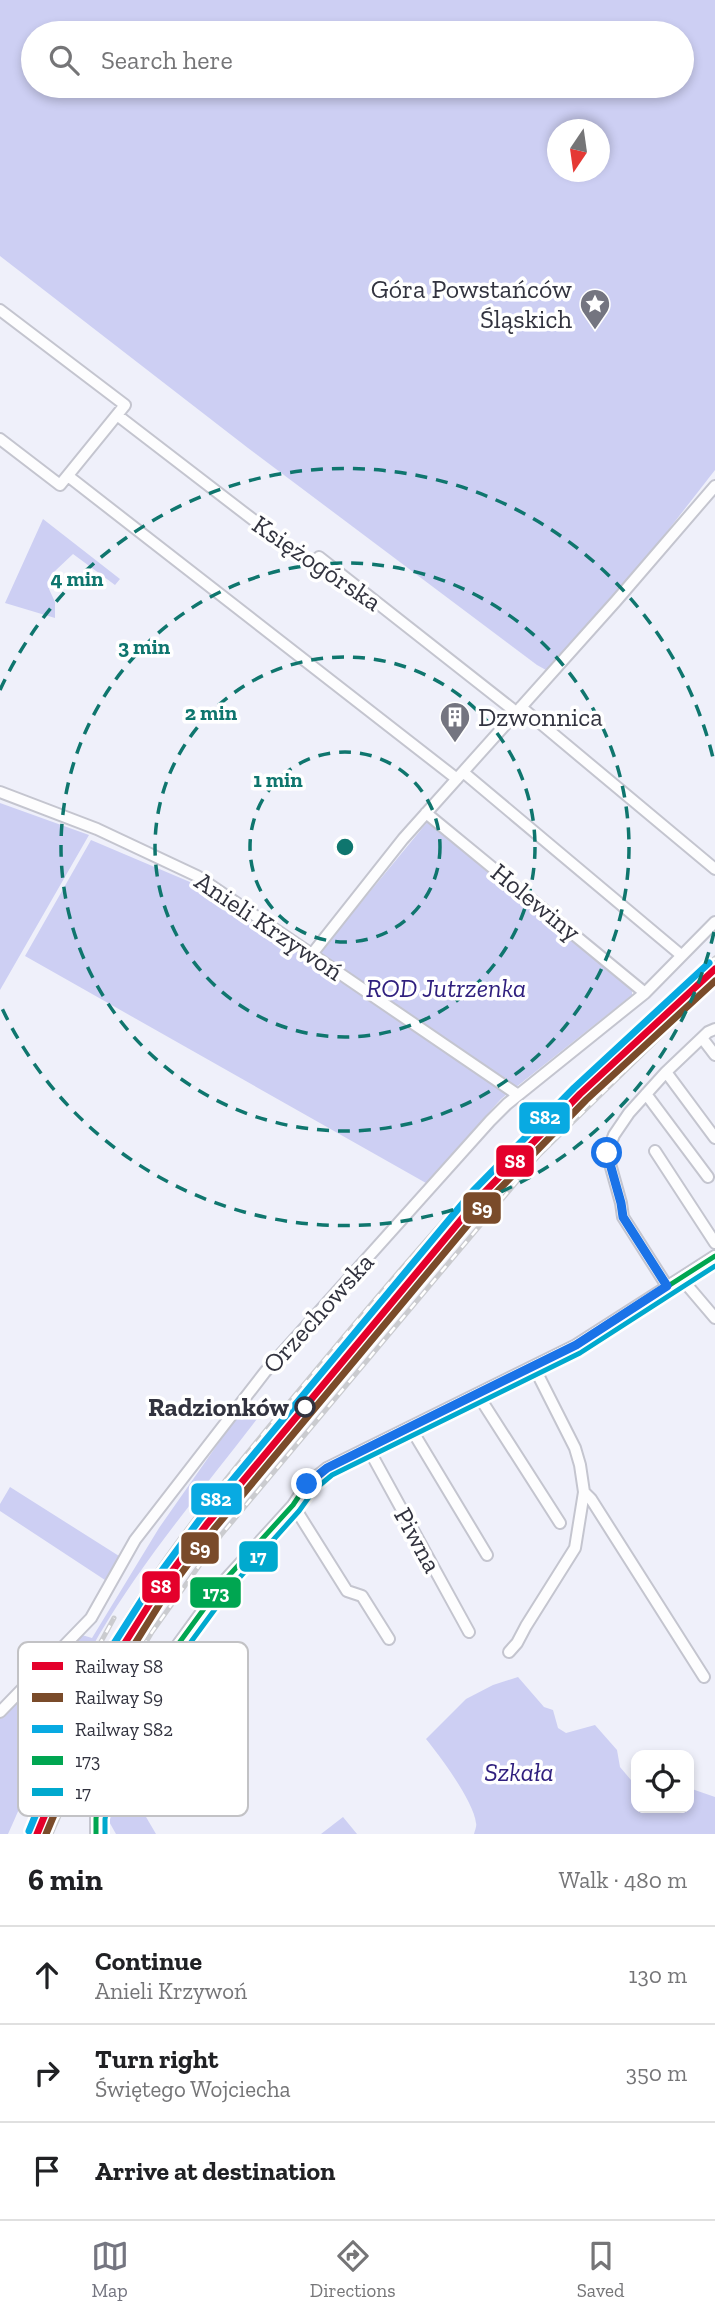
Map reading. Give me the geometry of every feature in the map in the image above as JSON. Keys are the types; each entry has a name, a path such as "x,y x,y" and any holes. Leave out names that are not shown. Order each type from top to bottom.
{"street":[{"path":"0,310 125,405 60,485 0,439"},
{"name":"Księżogórska","path":"117,415 312,565 319,557 519,710"},
{"path":"68,476 460,775 681,955"},
{"path":"312,954 426,813 715,486"},
{"path":"519,710 715,869"},
{"name":"Anieli Krzywoń","path":"0,792 97,829 197,876 518,1095"},
{"name":"Holewiny","path":"426,813 645,992"},
{"name":"Orzechowska","path":"68,1642 91,1618 135,1540 265,1372 490,1121 645,992 715,922"},
{"path":"667,1286 623,1217 607,1153 614,1135 629,1113 666,1072 715,1029"},
{"path":"702,1038 715,1055"},
{"path":"666,1072 715,1138"},
{"path":"646,1094 708,1177"},
{"path":"655,1151 715,1243"},
{"path":"180,1642 225,1580 293,1505 307,1484 327,1468 576,1345 715,1256"},
{"path":"681,1278 715,1318"},
{"path":"509,1652 575,1548 584,1492 575,1448 534,1367"},
{"path":"478,1395 560,1523"},
{"path":"411,1427 486,1555"},
{"name":"Piwna","path":"368,1448 468,1632"},
{"path":"584,1492 704,1676"},
{"path":"293,1505 348,1591 362,1595 389,1639"},
{"name":"Orzechowska","path":"0,1712 18,1693"},
{"path":"96,1816 96,1834"}],"green space":[{"path":"0,0 715,0 715,470 652,551 546,670 248,448 0,256"},
{"path":"43,519 120,579 115,585 73,554 55,571 49,589 55,602 55,618 5,603"},
{"path":"0,803 89,835 0,990"},
{"name":"ROD Jutrzenka","path":"429,820 632,989 632,995 501,1099 426,1183 25,956 91,840 190,882 312,962"},
{"path":"245,1405 260,1415 136,1578 95,1642 75,1642 82,1635 92,1638 159,1528"},
{"path":"10,1487 119,1556 105,1580 0,1511 0,1504"},
{"name":"Szkała","path":"518,1677 544,1707 553,1710 558,1728 566,1733 595,1725 617,1750 620,1767 631,1780 631,1813 694,1813 694,1790 715,1797 715,1834 474,1834 476,1824 469,1803 426,1739 466,1699 493,1685"},
{"path":"18,1700 18,1811 8,1834 0,1834 0,1718"},
{"path":"145,1816 156,1834 116,1834 107,1818"},
{"path":"343,1817 357,1834 321,1834"}],"railway":[{"path":"112,1642 153,1576 218,1490 418,1250 501,1159 553,1107 715,958"},
{"path":"146,1642 221,1535 539,1155 672,1025 703,988"},
{"path":"101,1642 114,1618"},
{"path":"30,1834 37,1816"},
{"path":"51,1834 59,1816"}],"rail line":[{"name":"S82","path":"115,1642 152,1584 200,1519 473,1191 574,1088 709,963"},
{"name":"S8","path":"125,1642 159,1589 207,1524 480,1197 580,1094 715,969"},
{"name":"S9","path":"136,1642 166,1594 214,1529 486,1203 586,1100 715,981"},
{"name":"S82","path":"29,1831 35,1816"},
{"name":"S8","path":"37,1834 44,1816"},
{"name":"S9","path":"46,1834 54,1816"}],"transit line":[{"name":"173","path":"180,1642 225,1580 293,1505 307,1484 327,1468 576,1345 715,1256"},
{"name":"17","path":"191,1642 232,1586 299,1511 314,1490 332,1475 580,1353 715,1266"},
{"name":"173","path":"96,1816 96,1834"},
{"name":"17","path":"105,1834 106,1816"}],"place":[{"name":"Góra Powstańców Śląskich","path":"595,331"},
{"name":"Dzwonnica","path":"455,744"},
{"name":"Radzionków","path":"305,1407"}],"route":[{"path":"307,1484 327,1468 576,1345 667,1286 623,1217 607,1153"}]}
